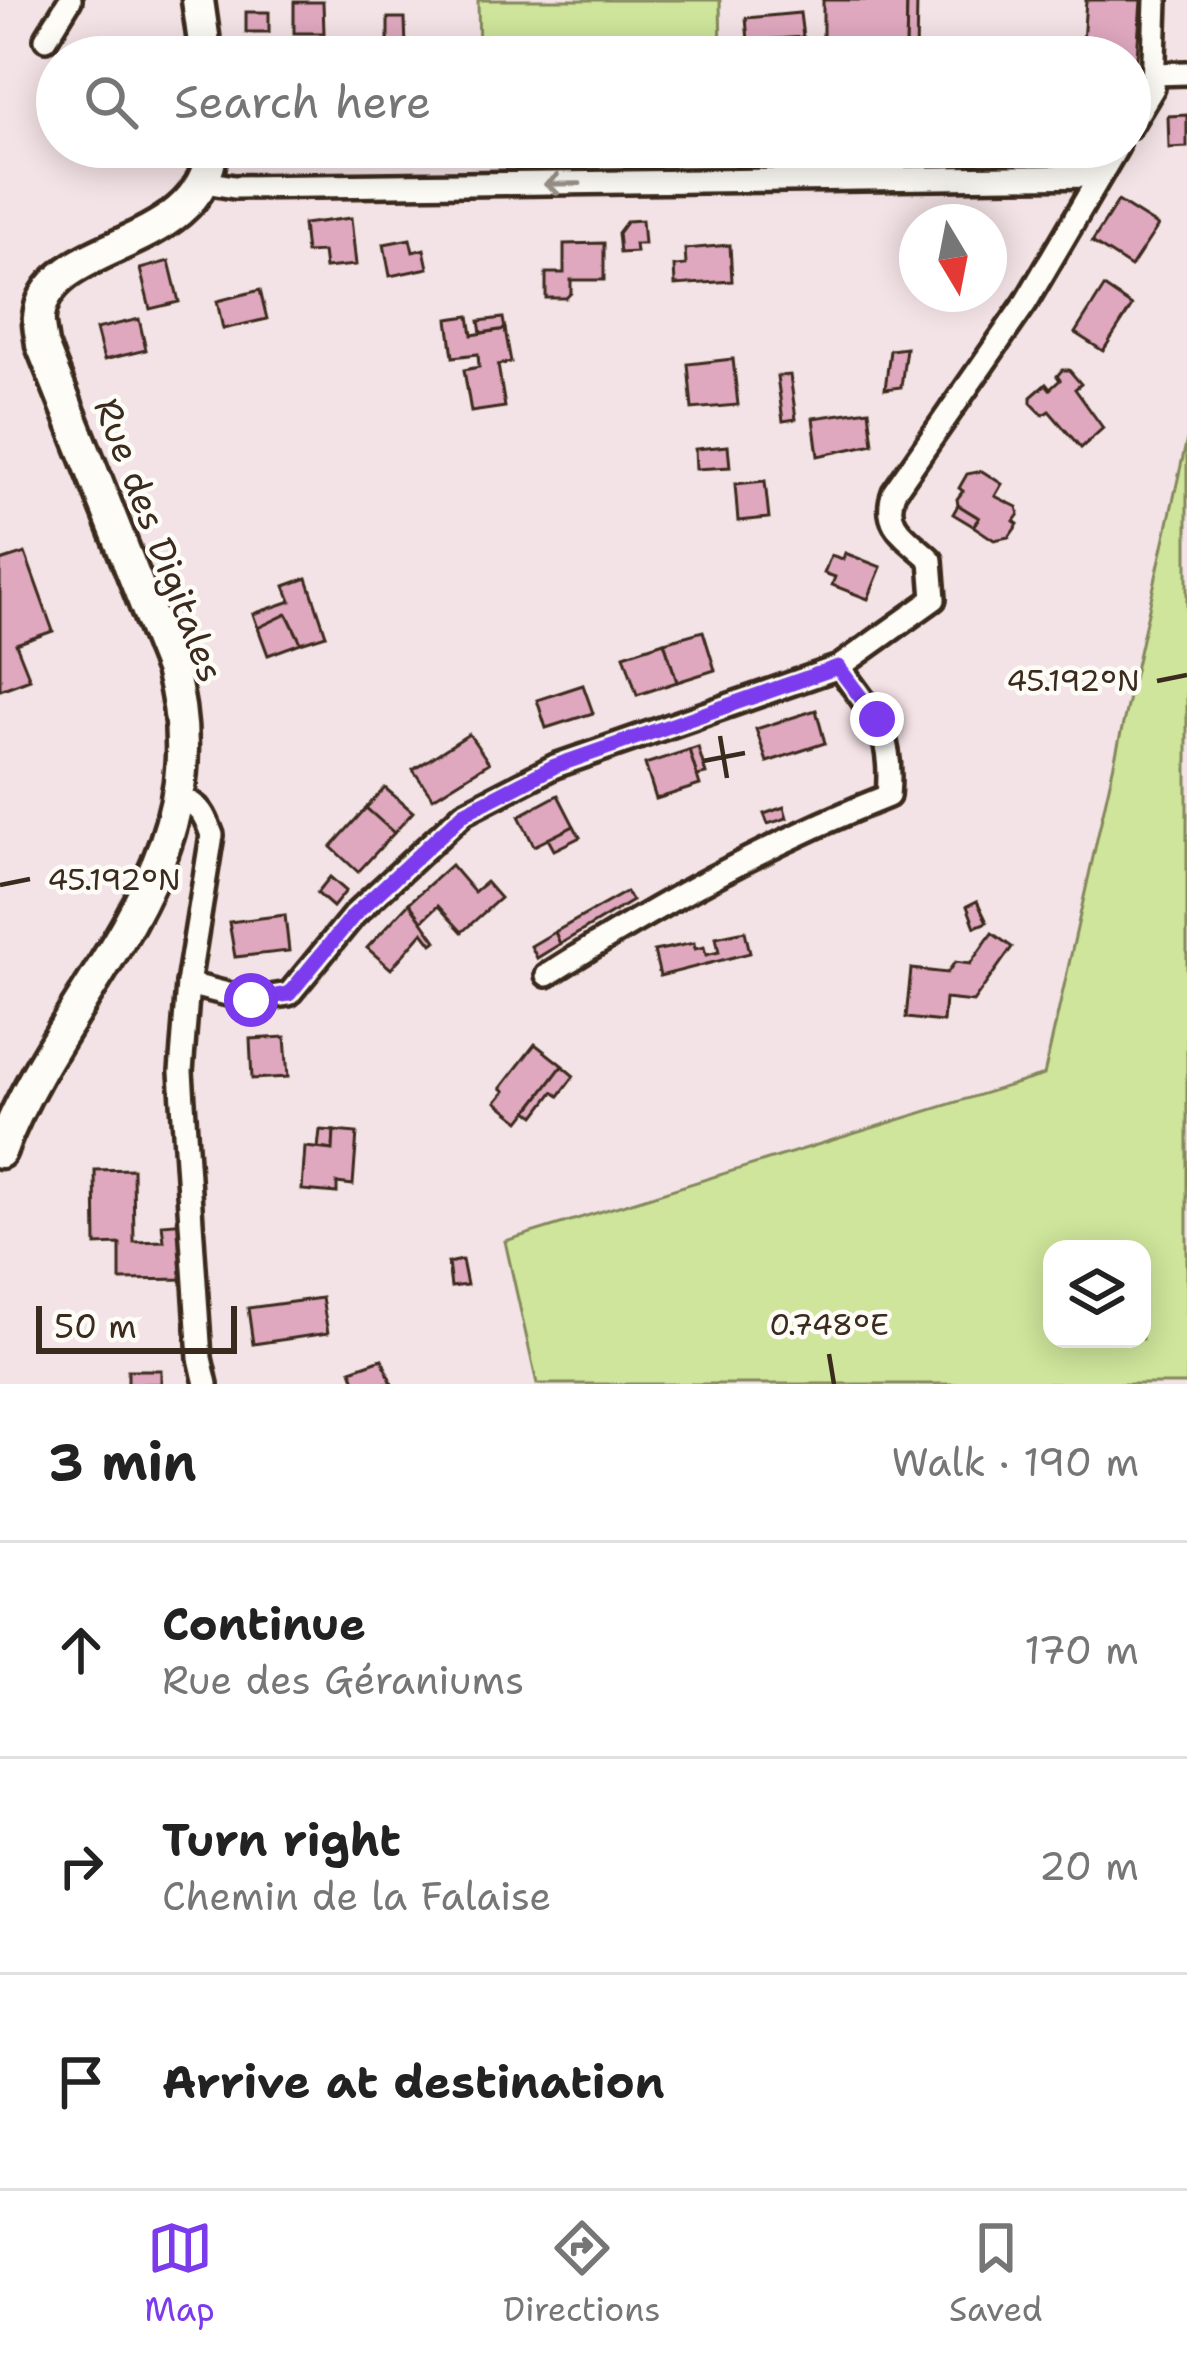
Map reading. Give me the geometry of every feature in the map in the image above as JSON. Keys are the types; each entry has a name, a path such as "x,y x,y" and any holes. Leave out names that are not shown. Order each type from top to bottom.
{"street":[{"path":"48,36 70,0"},
{"path":"198,0 203,36"},
{"path":"1151,91 1156,0"},
{"path":"1154,74 1187,73"},
{"path":"208,168 205,182 234,187 1099,176"},
{"path":"188,984 251,1000 289,994 354,915 464,813 555,766 838,667 934,599 932,560 890,520 887,508 1026,302 1104,168"},
{"name":"Rue des Digitales","path":"0,1152 32,1085 127,926 169,837 180,798 184,747 181,706 171,669 42,345 39,318 56,282 169,220 192,202 205,182"},
{"path":"547,975 640,916 817,824 888,796 892,759 877,719 838,667"},
{"path":"180,798 194,802 212,836 188,984 181,1072 200,1358 206,1384"}],"green space":[{"path":"478,0 720,0 721,36 479,36"},
{"path":"1187,439 1187,1384 537,1384 505,1241 1044,1075"}],"building":[{"path":"823,0 907,0 906,36 823,36"},
{"path":"907,0 917,0 916,36 906,36"},
{"path":"1086,0 1141,0 1138,36 1083,36"},
{"path":"294,2 323,2 324,33 294,33"},
{"path":"246,12 269,12 269,32 246,32"},
{"path":"800,13 803,36 748,36 746,18"},
{"path":"388,18 405,18 406,36 388,36"},
{"path":"1187,115 1187,147 1169,148 1168,116"},
{"path":"1118,201 1158,226 1131,267 1092,242"},
{"path":"351,218 356,265 325,268 323,252 306,253 303,224"},
{"path":"642,220 644,244 635,244 636,252 620,253 618,233 627,221"},
{"path":"410,239 413,252 424,249 428,268 390,276 384,244"},
{"path":"604,243 604,280 571,280 566,298 546,298 546,273 564,273 564,244"},
{"path":"730,245 732,281 675,285 674,266 686,265 685,249"},
{"path":"169,261 179,302 150,309 140,269"},
{"path":"1104,287 1132,306 1103,351 1075,333"},
{"path":"260,290 267,319 223,329 217,301"},
{"path":"469,316 472,335 505,329 511,362 498,365 505,407 471,412 464,370 479,367 478,354 453,357 448,319"},
{"path":"503,318 505,329 481,333 479,321"},
{"path":"139,319 146,350 104,360 96,329"},
{"path":"906,348 901,387 885,389 890,350"},
{"path":"733,359 738,405 692,409 688,364"},
{"path":"1069,370 1081,384 1075,389 1103,428 1081,448 1049,411 1043,415 1031,403 1031,397 1046,384 1050,389 1060,380 1057,376"},
{"path":"790,375 796,419 783,421 777,376"},
{"path":"869,410 873,444 818,456 813,418"},
{"path":"728,446 730,467 696,469 695,449"},
{"path":"982,471 1002,484 995,496 1017,507 1014,521 1018,524 1009,537 994,540 973,526 979,518 958,505 963,491 959,488 967,474"},
{"path":"765,481 769,518 738,521 735,484"},
{"path":"958,505 979,518 973,526 953,514"},
{"path":"25,553 53,631 16,644 30,679 0,690 0,561"},
{"path":"845,553 881,567 868,599 832,585 835,577 824,573 831,555 843,559"},
{"path":"307,578 326,635 301,643 287,614 258,628 253,614 291,601 285,586"},
{"path":"287,614 301,643 268,655 258,628"},
{"path":"703,631 715,670 677,682 664,642"},
{"path":"664,642 677,682 637,695 624,655"},
{"path":"583,685 593,713 546,728 537,700"},
{"path":"816,710 825,743 767,762 756,729"},
{"path":"469,734 489,763 433,798 413,770"},
{"path":"698,747 706,774 697,776 689,750"},
{"path":"689,750 700,785 656,799 645,764"},
{"path":"385,788 413,812 394,833 366,808"},
{"path":"558,795 574,826 534,846 519,816"},
{"path":"784,807 787,818 768,824 764,814"},
{"path":"366,808 394,833 358,872 331,847"},
{"path":"574,826 580,837 554,850 548,839"},
{"path":"451,865 474,892 486,882 500,898 462,932 438,906 422,921 409,903"},
{"path":"330,877 346,891 333,907 317,893"},
{"path":"626,892 632,901 560,944 555,932"},
{"path":"977,901 987,922 975,927 967,906"},
{"path":"409,903 436,941 432,944 423,932 391,969 367,948"},
{"path":"285,915 289,951 235,957 229,922"},
{"path":"745,931 750,953 660,976 654,951 694,943 695,949 704,947 706,955 719,952 716,937"},
{"path":"555,932 560,944 537,958 531,946"},
{"path":"992,933 1012,947 973,1002 945,999 943,1022 906,1018 911,969 947,973 955,962 970,964"},
{"path":"285,1037 288,1077 252,1079 250,1039"},
{"path":"535,1044 563,1066 520,1121 496,1102 505,1091 501,1088"},
{"path":"562,1066 574,1076 559,1096 553,1092 535,1116 528,1111"},
{"path":"320,1130 334,1131 333,1150 318,1148"},
{"path":"334,1131 357,1133 353,1185 337,1183 337,1193 302,1190 305,1147 333,1150"},
{"path":"133,1169 134,1242 164,1241 162,1224 186,1222 190,1279 120,1280 120,1244 96,1245 95,1170"},
{"path":"462,1260 467,1285 451,1287 448,1263"},
{"path":"322,1298 328,1333 253,1344 248,1308"},
{"path":"382,1359 392,1384 356,1384 351,1370"},
{"path":"128,1370 161,1370 161,1384 128,1384"}],"route":[{"path":"251,1000 289,994 354,915 464,813 555,766 838,667 877,719"}]}
